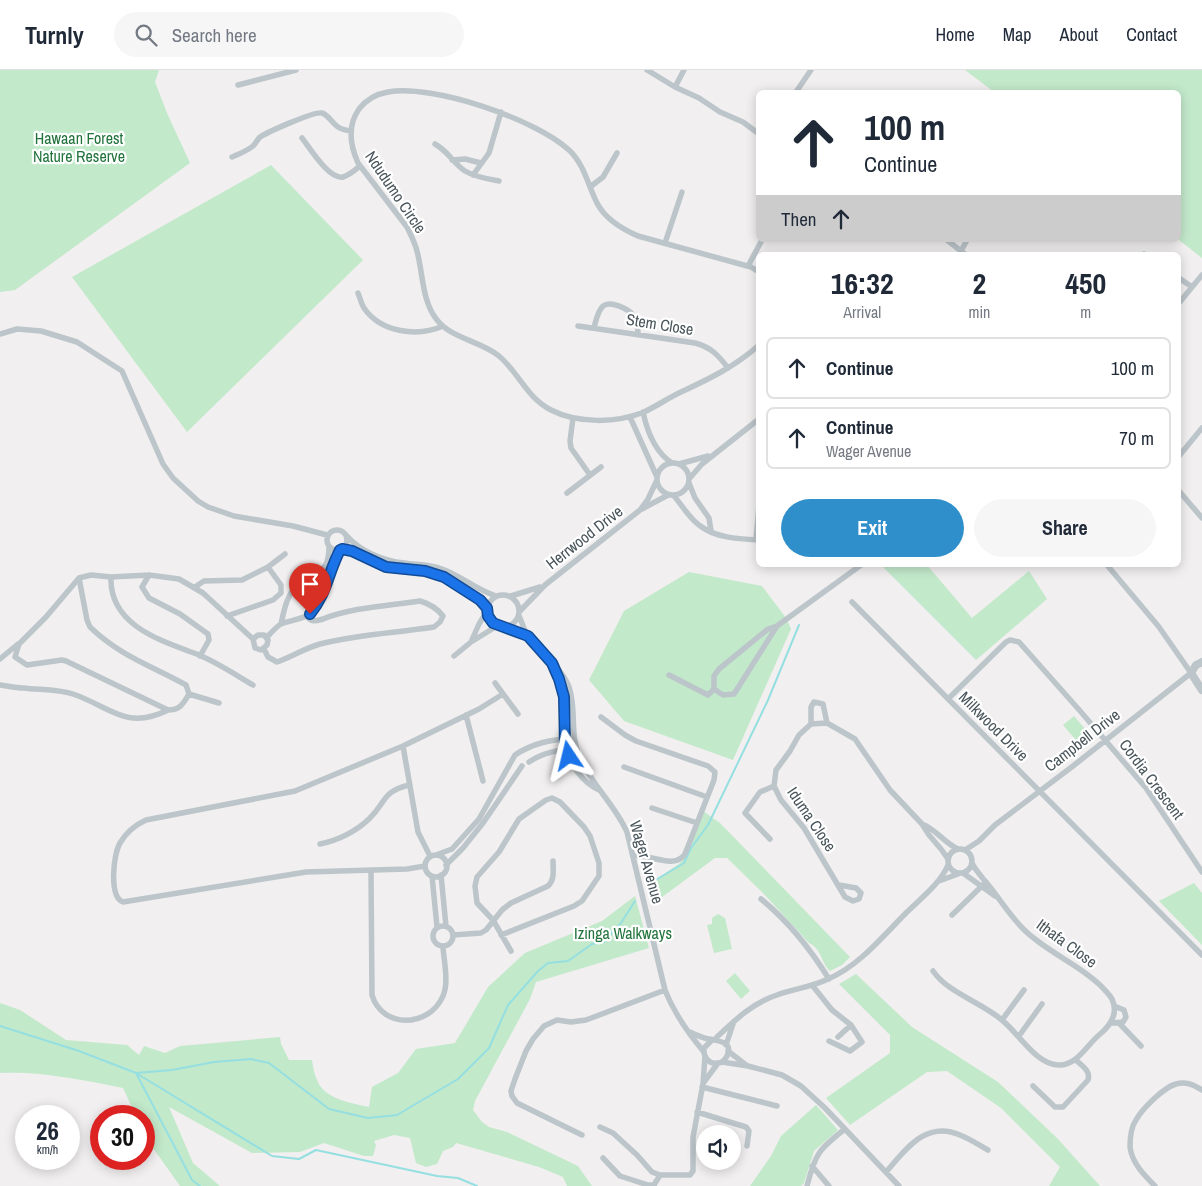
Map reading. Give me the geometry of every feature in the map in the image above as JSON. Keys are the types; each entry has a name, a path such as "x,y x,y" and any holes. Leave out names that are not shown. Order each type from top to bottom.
{"street":[{"path":"238,86 296,70"},
{"path":"646,70 699,98 720,112 743,122 756,132"},
{"path":"675,87 684,70"},
{"path":"797,90 811,70"},
{"path":"232,157 249,149 258,139 266,134 296,120 323,114 339,128 351,131 357,112 370,99 388,92 435,94 501,112 534,128 568,149 577,158 598,205 623,230 638,236 748,266 756,270"},
{"path":"473,175 489,153 501,112"},
{"name":"Ndudumo Circle","path":"351,131 350,140 353,152 360,166 407,227 413,238 429,305 437,320 452,333 489,349 499,356 529,393 551,410 573,418 611,419 630,417 728,368 756,348"},
{"path":"302,138 326,169 333,175 345,176 360,166"},
{"path":"435,144 445,150 452,160 464,170 473,175 499,182"},
{"path":"590,187 607,172 617,153"},
{"path":"452,160 465,159 481,163"},
{"path":"665,243 682,192"},
{"path":"748,266 761,242"},
{"path":"949,242 962,252"},
{"path":"1181,301 1202,274"},
{"path":"1181,279 1192,287"},
{"path":"358,293 362,304 369,314 395,329 425,332 443,326"},
{"path":"594,328 600,310 603,306 611,303 633,314 637,322 638,335"},
{"name":"Stem Close","path":"578,326 685,340 702,345 715,352 728,368"},
{"path":"0,334 18,329 41,331 77,342 122,371 163,464 173,478 198,501 208,507 234,516 293,526 327,535"},
{"path":"643,412 646,426 658,450 675,464 685,468 695,498 709,518 711,531"},
{"path":"630,417 660,489 671,495 698,524 711,531 733,538 756,540"},
{"path":"573,418 571,448 590,475"},
{"path":"671,495 683,492 702,464 756,421"},
{"path":"1181,454 1202,428"},
{"path":"657,478 660,469 664,465 713,455"},
{"path":"567,493 601,466"},
{"name":"Herrwood Drive","path":"640,510 648,499 657,478"},
{"path":"1181,493 1202,518"},
{"name":"Herrwood Drive","path":"545,585 640,510 671,495"},
{"path":"281,624 286,602 292,591 300,582 320,573 328,558 327,535 337,529 342,531 358,546 384,559 398,563 428,565 456,575 477,589 496,596 506,594 511,596 518,602 519,614 528,636 552,663"},
{"path":"267,637 281,624 310,614 322,598 333,563 347,541 346,535"},
{"path":"329,547 334,550 352,551 386,567 425,571 444,577 476,596 487,610 490,620 500,626 528,636"},
{"path":"194,587 204,581 242,580 268,567 285,554"},
{"path":"227,616 273,600 280,593 281,585 268,567"},
{"path":"669,675 708,695 714,689 714,676 719,669 768,629 777,626 858,567"},
{"path":"1109,567 1159,627 1202,690"},
{"path":"0,659 19,644 46,617 79,578 91,575 111,577 149,575 179,579 194,587 253,639 255,648 264,649"},
{"path":"149,575 142,587 149,598 180,614 208,634 209,640 200,656"},
{"path":"111,577 111,594 120,611 131,624 170,646 200,656 253,685"},
{"path":"79,578 90,627 130,657 186,686 189,694"},
{"path":"511,596 545,585"},
{"path":"454,656 471,642 500,626 512,624 545,585"},
{"path":"471,642 489,603 496,596"},
{"path":"264,649 268,657 277,662 291,658 317,644 434,627 443,616 430,604 420,601 340,613 315,621 310,620 306,616"},
{"name":"Milkwood Drive","path":"852,602 1202,955"},
{"path":"714,689 724,695 734,694 777,626"},
{"path":"253,639 261,634 267,637"},
{"path":"264,649 268,645 267,637"},
{"name":"Cordia Crescent","path":"948,699 1006,642 1015,640 1024,646 1150,794 1202,872"},
{"path":"19,644 16,658 26,665 62,660 168,710 175,710 182,705 189,694"},
{"name":"Campbell Drive","path":"979,841 995,825 1191,673 1202,662"},
{"name":"Wager Avenue","path":"552,663 564,697 567,749 580,776 599,790"},
{"name":"Wager Avenue","path":"552,663 563,674 571,692 573,739 576,749 599,790 622,820 627,832 665,990 676,1013 704,1054"},
{"path":"495,683 518,714"},
{"path":"0,685 52,689 74,694 124,717 142,718 157,716 168,710"},
{"path":"189,694 219,703"},
{"path":"425,866 407,870 306,872 123,902 120,902 116,896 113,867 116,853 124,836 146,820 295,791 403,746 466,715 503,694"},
{"path":"827,723 823,704 814,702 811,707 811,724 827,723 855,739 890,790 922,824 941,849 952,871 961,873"},
{"path":"466,715 483,781"},
{"path":"601,717 636,741 712,768 715,776 686,854 678,861 670,862 648,856 634,856"},
{"name":"Iduma Close","path":"811,724 799,735 776,770 774,786 781,800 804,828 840,885"},
{"path":"438,927 432,876 427,872 426,860 452,849 479,819 515,755 525,749 565,739 573,739"},
{"path":"403,746 418,832 433,856 444,859 446,865 445,871 441,875 432,876"},
{"path":"529,762 538,756 557,750 576,749"},
{"path":"446,865 478,829 522,766"},
{"path":"624,767 707,797"},
{"path":"320,844 350,834 369,819 389,793 397,788 409,785"},
{"path":"770,839 745,813 760,792 774,786"},
{"path":"501,935 574,906 582,901 600,876 599,863 590,836 560,802 552,798 546,800 519,819 499,852 477,877 475,886 476,903 493,920 501,935 510,951"},
{"path":"652,808 697,822"},
{"path":"922,824 934,830 948,844 958,849 965,850 979,841"},
{"path":"939,881 969,870 979,841"},
{"path":"600,1127 613,1134 637,1155 649,1170 660,1175 690,1174 693,1171 692,1146 703,1086 706,1045 748,1009 758,1003 829,979 859,960 939,881 951,853 958,849"},
{"path":"965,850 972,860"},
{"name":"Ithafa Close","path":"972,860 984,885"},
{"path":"454,935 482,933 502,910 511,903 548,886 552,882 553,861"},
{"path":"371,871 372,995 378,1008 386,1016 401,1021 416,1019 431,1011 439,1003 445,992 446,983 443,947"},
{"name":"Ithafa Close","path":"961,873 984,885 1033,938 1076,965 1094,979 1109,995 1114,1006 1124,1010 1126,1013 1125,1020 1119,1023"},
{"path":"441,875 446,926"},
{"path":"952,915 984,885"},
{"path":"761,899 772,908 801,940 829,979"},
{"path":"446,926 451,929 454,935 451,943 443,947 435,943 433,938 434,932 438,927 446,926"},
{"path":"933,971 950,988 988,1008 1019,1036 1040,1060 1045,1062 1066,1065 1076,1060 1090,1042 1112,1023 1119,1023 1141,1046"},
{"path":"812,985 832,1010 851,1025 862,1040 855,1048 848,1051 829,1041"},
{"path":"582,1135 513,1099 511,1091 526,1050 538,1032 550,1022 557,1020 570,1022 586,1020 665,990"},
{"path":"1002,1020 1024,990"},
{"path":"1019,1036 1042,1004"},
{"path":"1112,1023 1114,1006"},
{"path":"703,1086 720,1062 726,1057 734,1022"},
{"path":"838,1037 851,1025"},
{"path":"688,1031 722,1041 727,1048 748,1066"},
{"path":"704,1054 710,1062 748,1066 782,1075 801,1086 845,1128 899,1186"},
{"path":"1033,1086 1055,1107 1062,1107 1090,1077 1088,1072 1076,1060"},
{"path":"1155,1186 1140,1170 1130,1148 1135,1121 1167,1088 1175,1084 1190,1084 1202,1090"},
{"path":"703,1086 777,1106"},
{"path":"697,1112 746,1126 749,1131 747,1146"},
{"path":"807,1186 812,1166 819,1152 845,1128"},
{"path":"886,1172 924,1135 935,1131 943,1130 956,1133 988,1150"},
{"path":"603,1158 620,1176 648,1185 654,1185 660,1175"},
{"path":"812,1166 829,1186"}],"green space":[{"name":"Hawaan Forest Nature Reserve","path":"0,70 159,70 155,82 190,163 15,290 0,292"},
{"path":"965,70 1202,70 1202,258 1181,242 1181,90 991,90"},
{"path":"271,165 363,260 187,432 72,277"},
{"path":"883,567 929,567 972,618 1029,571 1047,599 976,660"},
{"path":"689,572 762,586 786,618 791,629 733,760 624,721 589,680 624,611"},
{"path":"1074,716 1092,737 1081,746 1063,725"},
{"name":"Izinga Walkways","path":"703,811 720,823 850,957 842,965 830,971 819,952 727,858 715,858 658,900 655,892 648,894 646,886 679,864 684,858"},
{"path":"1194,883 1202,893 1202,945 1159,901"},
{"path":"635,896 649,948 536,982 530,999 475,1101 473,1110 482,1122 489,1127 507,1132 578,1166 592,1186 567,1186 563,1177 539,1167 456,1143 453,1147 443,1151 437,1164 426,1167 416,1163 410,1138 394,1135 374,1141 376,1145 373,1156 364,1156 324,1143 300,1152 252,1153 169,1107 193,1163 220,1186 180,1186 155,1151 155,1105 131,1105 123,1088 46,1075 0,1073 0,1003 20,1010 66,1040 127,1045 139,1055 144,1046 165,1053 180,1046 280,1037 281,1044 289,1060 312,1060 316,1078 326,1092 339,1099 369,1107 372,1087 398,1073 416,1049 455,1043 488,987 525,953 602,921"},
{"path":"718,914 725,918 732,949 714,953 707,925 712,924 712,918"},
{"path":"735,973 750,991 741,999 726,981"},
{"path":"856,974 912,1027 998,1082 1058,1139 1100,1186 1049,1186 1060,1167 1001,1108 947,1071 927,1072 850,1125 826,1098 890,1053 890,1035 839,984"},
{"path":"816,1105 838,1130 814,1151 804,1183 801,1186 750,1186 771,1156 781,1136"}],"waterway":[{"path":"649,884 684,863 691,848 708,825 768,700 799,625"},
{"path":"136,1073 251,1059 269,1063 329,1109 368,1118 397,1115 458,1079 489,1048 508,1005 538,971 548,963 568,961 592,944 604,942 621,923 635,901"},
{"path":"0,1026 79,1051 136,1073 192,1180 200,1186"},
{"path":"136,1073 272,1156 299,1159 316,1150 437,1176 458,1178 477,1186"}],"route":[{"path":"310,614 326,590 333,563 342,549 352,551 386,567 425,571 455,582 480,600 487,608 488,616 493,623 528,636 552,663 564,697 565,744 569,756"}]}
